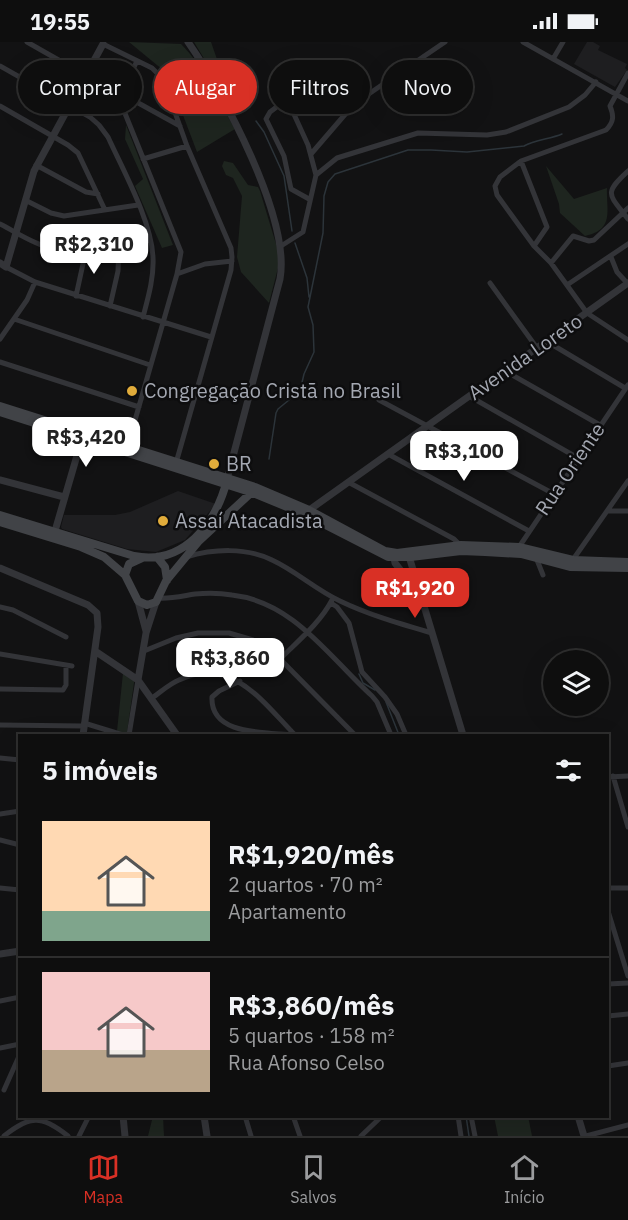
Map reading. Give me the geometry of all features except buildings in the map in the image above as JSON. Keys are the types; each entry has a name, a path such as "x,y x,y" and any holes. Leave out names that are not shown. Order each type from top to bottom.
{"main road":[{"path":"0,406 254,490 396,555 462,548 516,550 571,564 628,562"},
{"path":"0,412 83,435"},
{"path":"125,575 129,564 143,558 178,551 193,540 209,522 221,500 226,481"},
{"path":"0,522 89,549 109,561 125,575 138,601 144,604 157,600 166,581 186,557 209,531 254,490"},
{"path":"221,500 224,506 231,511"},
{"path":"0,515 143,558"},
{"path":"516,550 537,560 628,568"},
{"path":"157,557 165,567 166,581"}],"street":[{"path":"27,42 59,60"},
{"path":"188,42 234,120 263,189 281,246 280,279 226,481"},
{"path":"311,154 354,104 445,42"},
{"path":"523,42 628,101"},
{"path":"553,59 563,42"},
{"path":"92,60 101,43 135,60"},
{"path":"142,64 156,71 163,79 187,146 227,238 232,261 175,465"},
{"path":"0,66 18,76"},
{"path":"628,73 610,106 614,116 606,130 521,161 500,177 495,186 497,195 587,313 628,340"},
{"path":"316,175 331,161 344,155 411,134 426,132 487,135 506,132 569,107 585,95 596,82"},
{"path":"142,105 180,126"},
{"path":"0,106 78,153 105,210"},
{"path":"269,113 266,121 284,156 291,189 309,199"},
{"path":"64,114 36,165 3,265 35,282 211,338"},
{"path":"84,114 95,120 104,130 138,205 150,240 153,268 143,317"},
{"path":"125,114 181,252 177,274 126,449"},
{"path":"281,246 303,232 316,175 311,154 294,114"},
{"path":"143,159 187,146"},
{"path":"521,161 547,227 534,246"},
{"path":"36,165 77,188 98,194"},
{"path":"628,171 610,190 625,210 628,219"},
{"path":"25,200 57,216 74,216 138,205"},
{"path":"551,263 573,236 589,241 594,240 625,210"},
{"path":"0,224 53,249 66,251 150,240"},
{"path":"110,306 118,271 119,244"},
{"path":"567,285 628,244"},
{"path":"76,296 86,250"},
{"path":"611,257 617,272 628,284"},
{"path":"177,274 205,264 232,261"},
{"path":"0,339 27,300 35,282"},
{"path":"490,283 537,348"},
{"name":"Avenida Loreto","path":"306,512 628,284"},
{"path":"14,319 150,366"},
{"path":"546,341 627,387"},
{"path":"0,362 139,407"},
{"path":"504,371 600,425"},
{"name":"Rua Oriente","path":"516,550 627,387"},
{"path":"469,396 578,458"},
{"path":"379,400 554,494"},
{"path":"55,531 83,435"},
{"path":"388,454 529,531"},
{"path":"0,480 64,497"},
{"path":"571,564 628,481"},
{"path":"348,482 444,534 462,548"},
{"path":"607,511 628,511"},
{"path":"444,534 447,550"},
{"path":"186,557 224,550 265,557 332,600 432,633"},
{"path":"408,554 463,734"},
{"path":"396,555 404,575 422,600"},
{"path":"537,560 543,575"},
{"path":"0,568 92,607 97,613 95,651 83,734"},
{"path":"404,575 411,577 415,575"},
{"path":"129,734 146,633 157,600 212,593 246,597 284,612 377,702 391,734"},
{"path":"279,659 307,632 332,600"},
{"path":"332,600 349,623 363,672 385,697 406,734"},
{"path":"138,601 146,633"},
{"path":"0,607 13,610 66,637"},
{"path":"144,651 191,634 225,633 253,640 279,659 354,734"},
{"path":"95,651 138,680 176,734"},
{"path":"0,654 69,665 63,690 0,689"},
{"path":"152,698 177,681 200,674 221,674 240,681 293,734"},
{"path":"240,681 212,698 213,708 223,722 237,729 284,734"},
{"path":"386,723 398,717"},
{"path":"0,725 83,724 119,734"},
{"path":"0,758 18,760"},
{"path":"628,776 610,776 628,827"},
{"path":"0,814 18,811"},
{"path":"0,840 18,844"},
{"path":"0,888 18,890"},
{"path":"609,888 628,888"},
{"path":"609,914 628,976"},
{"path":"0,954 18,951"},
{"path":"609,984 628,983"},
{"path":"0,1001 18,997"},
{"path":"609,1016 628,1014"},
{"path":"0,1048 18,1044"},
{"path":"4,1090 18,1058"},
{"path":"609,1066 628,1063"},
{"path":"4,1136 20,1124 34,1118"},
{"path":"40,1118 47,1120 68,1136"},
{"path":"79,1136 88,1118"},
{"path":"123,1118 125,1136"},
{"path":"204,1118 207,1136"},
{"path":"246,1118 251,1136"},
{"path":"294,1118 300,1136"},
{"path":"362,1136 380,1118"},
{"path":"458,1118 461,1136"},
{"path":"471,1118 475,1136"},
{"path":"579,1118 585,1136 628,1125"}],"shaded area":[{"path":"129,42 181,44 194,60 154,60 154,63"},
{"path":"194,42 211,42 217,60 205,60"},
{"path":"587,42 593,42 600,46 598,50 627,64 625,68 627,70 615,87 574,64"},
{"path":"183,114 227,114 235,129 197,152"},
{"path":"126,125 173,245 162,248 135,186 143,179 125,139"},
{"path":"224,161 233,163 248,185 258,187 260,191 279,254 278,268 269,303 241,272 237,257 242,196 233,178 226,175 222,166"},
{"path":"546,166 574,199 607,188 607,218 601,229 585,236 560,213"},
{"path":"178,491 216,504 185,540 156,552 127,549 61,527 64,515 115,515 130,512"},
{"path":"123,673 134,680 127,732 125,733 117,731"},
{"path":"152,1118 163,1118 164,1136 148,1136"},
{"path":"494,1118 528,1118 532,1136 498,1136"}],"waterway":[{"path":"256,121 264,132 284,176 292,231"},
{"path":"269,459 276,413 300,391 304,374 314,352 313,325 308,307 323,233 324,196 328,182 335,174 408,150 467,152 524,146 562,134"},
{"path":"295,243 307,278 309,297"},
{"path":"359,674 363,683 375,690"},
{"path":"386,702 399,734"},
{"path":"466,1118 469,1136"}],"place":[{"name":"Congregação Cristã no Brasil","path":"132,391"},
{"name":"BR","path":"214,464"},
{"name":"Assaí Atacadista","path":"163,521"}]}
